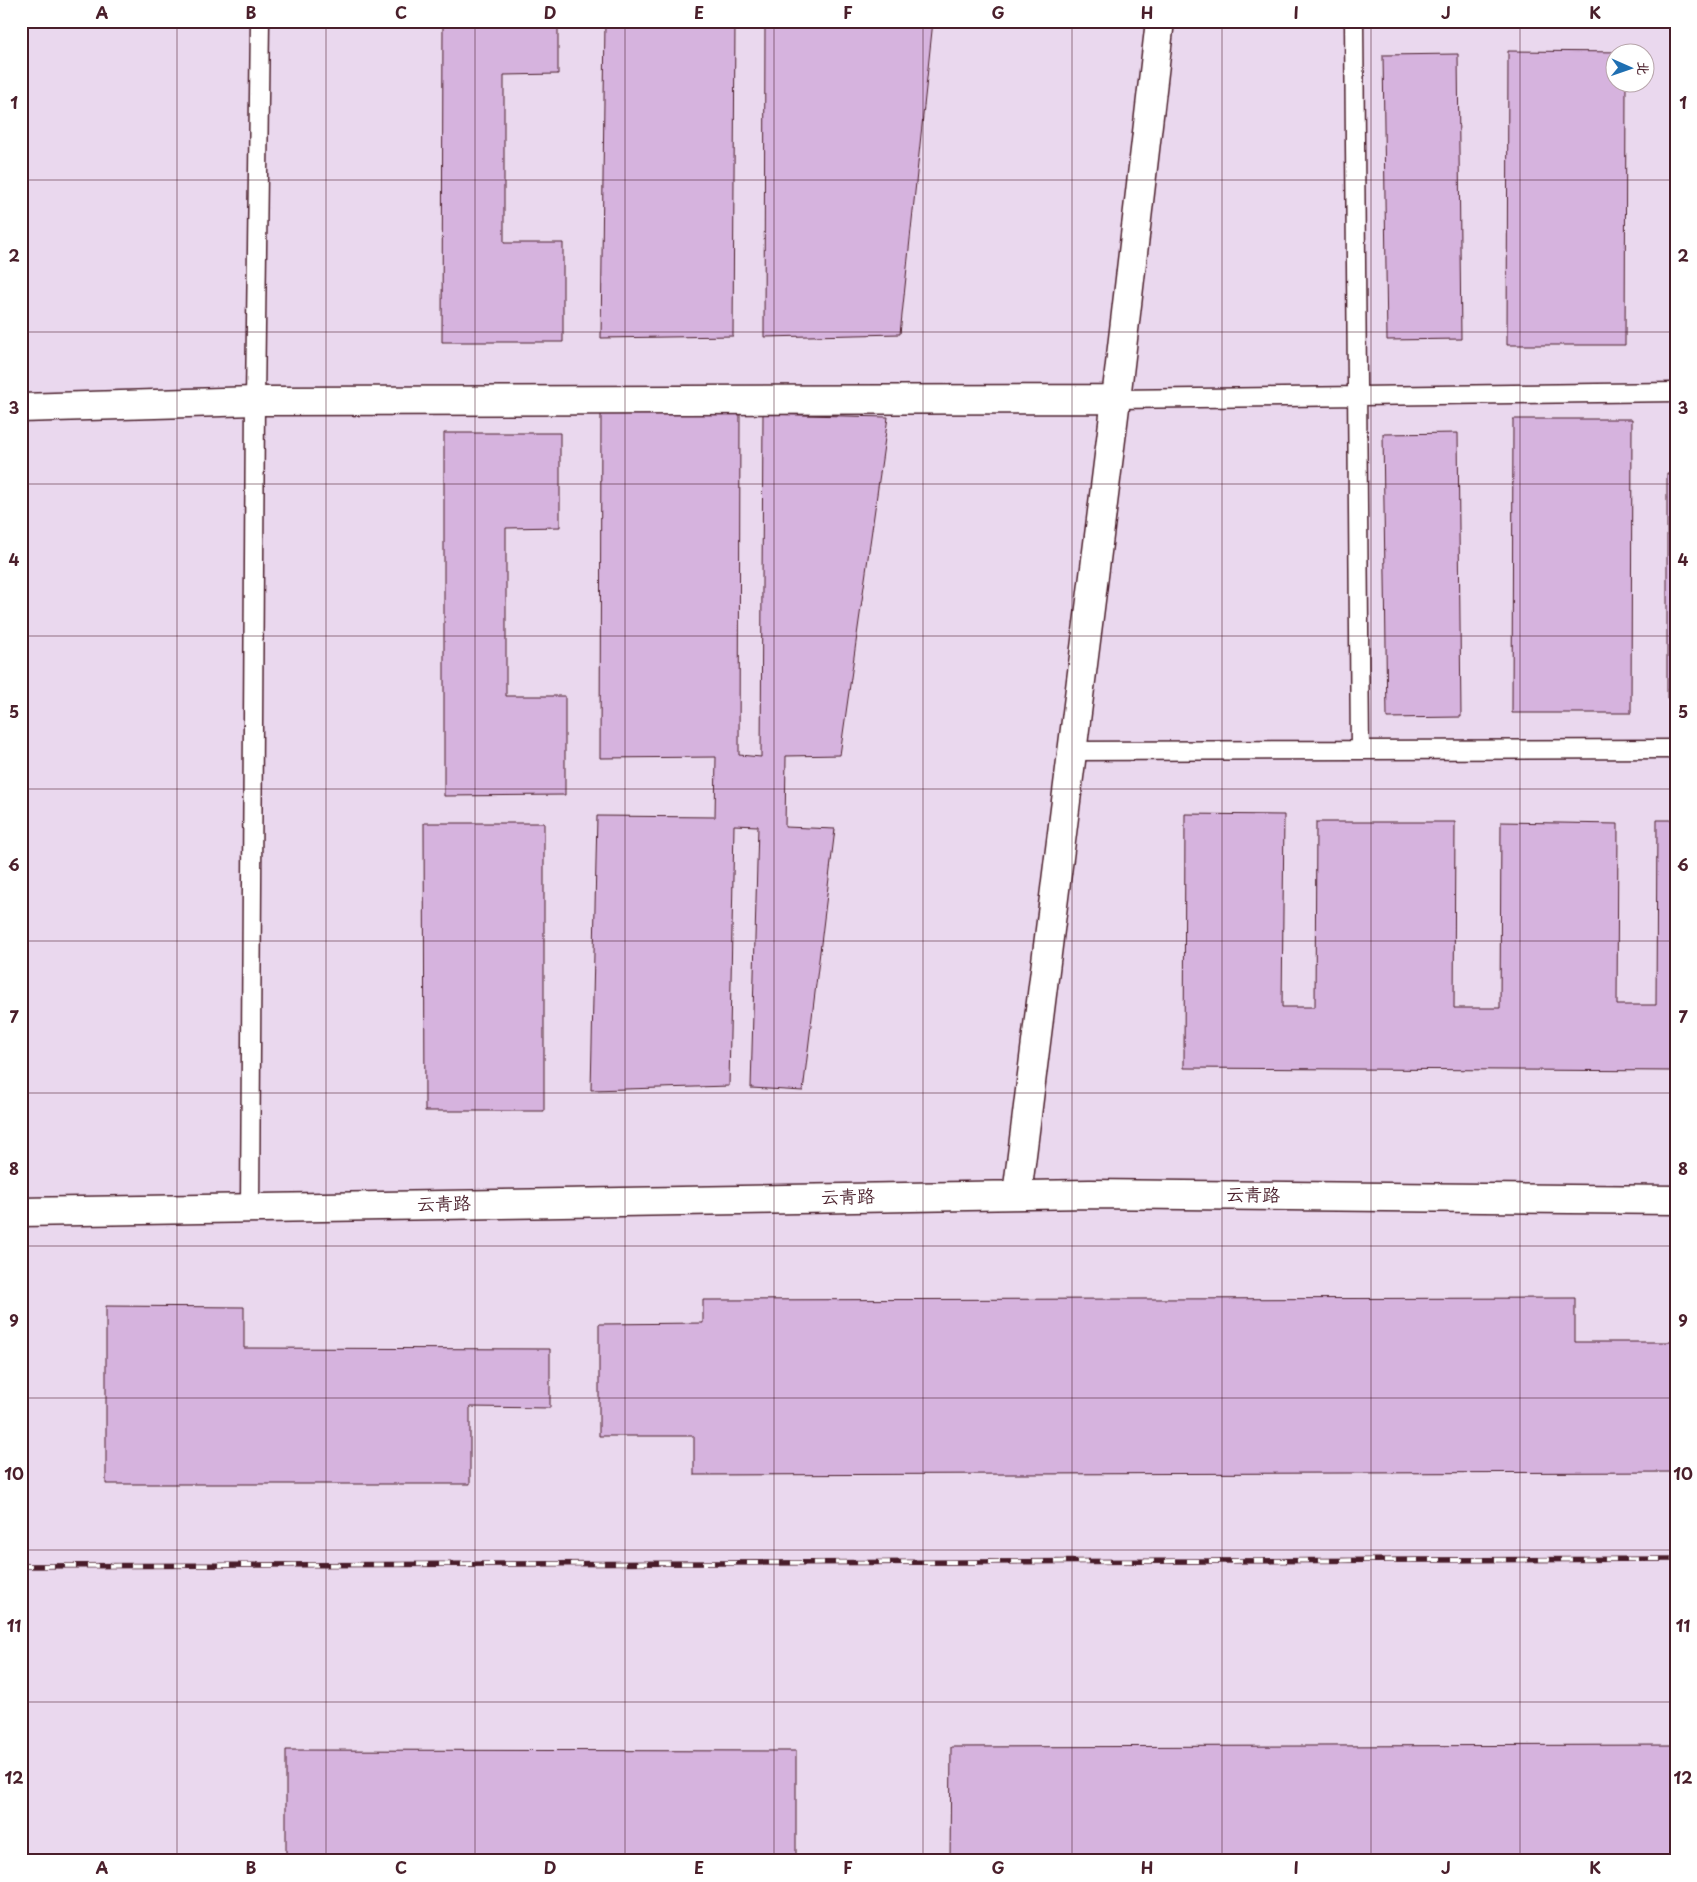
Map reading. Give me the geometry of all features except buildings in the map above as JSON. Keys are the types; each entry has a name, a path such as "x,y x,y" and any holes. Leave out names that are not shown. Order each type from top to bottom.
{"street":[{"path":"1017,1195 1116,399 1160,21"},
{"path":"21,408 254,401 1116,399"},
{"name":"云青路","path":"21,1212 1110,1194 1676,1200"}],"lane":[{"path":"250,1208 254,401 260,21"},
{"path":"1354,21 1360,750"},
{"path":"1116,399 1676,392"},
{"path":"1072,751 1676,749"}],"shaded area":[{"path":"21,21 1676,21 1676,1861 21,1861"}],"railway":[{"path":"21,1566 1676,1559"}]}
